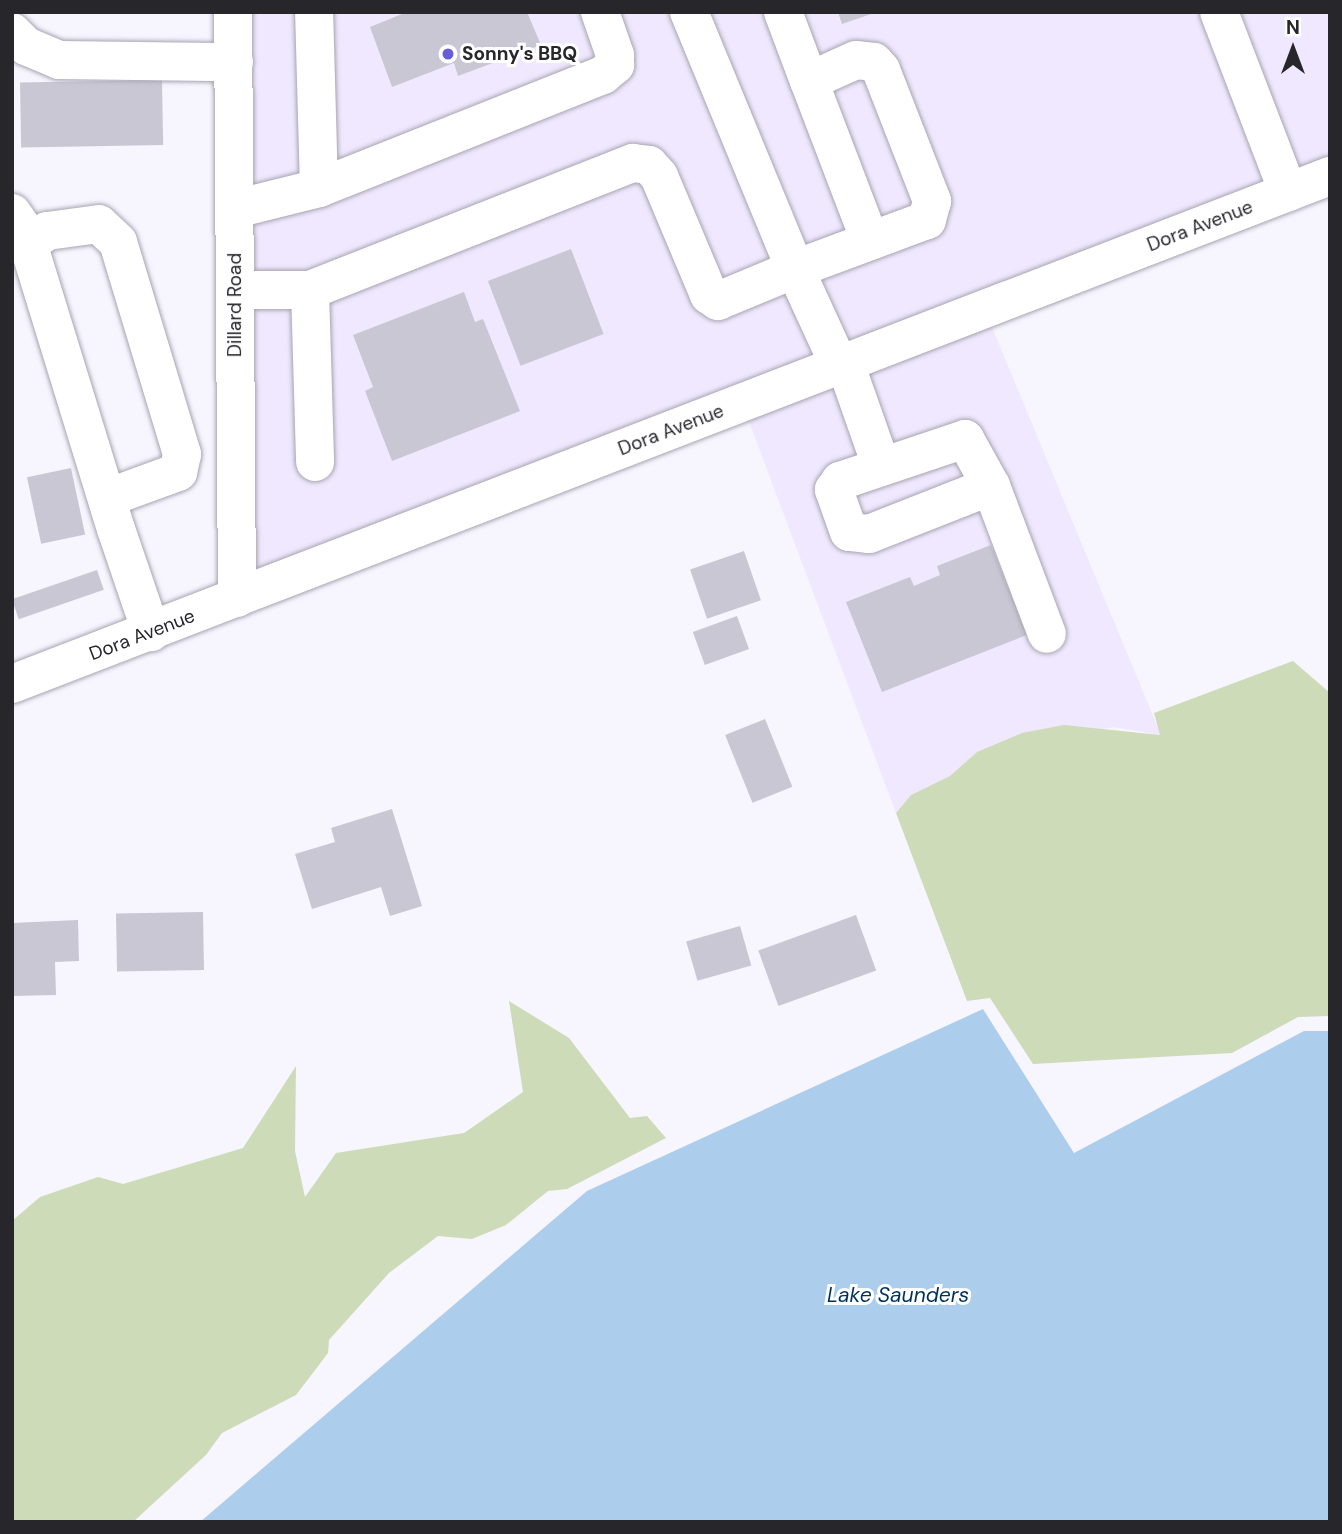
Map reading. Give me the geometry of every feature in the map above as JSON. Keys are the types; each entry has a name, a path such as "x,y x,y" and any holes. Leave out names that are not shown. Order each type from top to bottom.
{"street":[{"name":"Dillard Road","path":"233,12 237,598"},
{"path":"313,12 319,188"},
{"path":"235,209 319,188 603,75 615,65 615,55 600,12"},
{"path":"689,12 795,269 842,364 881,465"},
{"path":"783,12 870,240"},
{"path":"1219,12 1287,192"},
{"path":"12,32 26,47 60,60 234,62"},
{"path":"235,290 310,290 634,163 649,165 659,176 709,295 718,301 870,240 928,220 932,201 874,62 856,60 809,80"},
{"name":"Dora Avenue","path":"12,684 1330,176"},
{"path":"107,498 178,472 182,454 111,229 99,224 47,231 22,228 107,498 151,632"},
{"path":"310,290 315,462"},
{"path":"990,486 858,537 849,532 834,490 841,481 881,465 965,439 990,486 1047,634"}],"shaded area":[{"path":"252,12 1330,12 1330,158 253,574"},
{"path":"991,325 1161,735 1114,727 977,752 951,776 911,795 896,813 748,419"}],"green space":[{"path":"1293,661 1330,693 1330,1016 1298,1017 1232,1053 1033,1064 990,998 967,1001 896,813 911,795 950,776 977,752 1022,733 1064,725 1160,735 1154,713"},
{"path":"509,1001 569,1038 630,1118 647,1116 666,1138 567,1189 548,1191 506,1225 472,1239 438,1236 389,1273 329,1340 328,1353 296,1395 222,1433 206,1455 133,1522 12,1522 12,1221 40,1197 98,1177 123,1184 243,1148 296,1066 295,1151 305,1197 336,1153 464,1133 523,1092"}],"water":[{"name":"Lake Saunders","path":"983,1009 1074,1153 1304,1031 1330,1031 1330,1522 200,1522 587,1191"}],"building":[{"name":"Sonny's BBQ","path":"407,12 527,12 541,45 458,76 454,63 392,87 370,27"},
{"path":"838,12 874,12 874,13 842,24"},
{"path":"162,80 163,145 21,147 20,82"},
{"path":"571,249 604,334 521,366 488,281"},
{"path":"464,292 475,322 483,319 520,411 392,461 365,391 373,387 353,335"},
{"path":"71,468 85,535 41,544 27,477"},
{"path":"991,545 1027,635 882,692 846,602 910,577 914,586 940,575 937,566"},
{"path":"744,551 761,600 707,619 690,570"},
{"path":"97,570 104,590 19,619 12,599"},
{"path":"737,616 749,649 705,665 693,632"},
{"path":"765,719 792,787 752,803 725,735"},
{"path":"392,809 422,906 390,916 381,887 312,909 295,854 335,842 331,828"},
{"path":"203,912 204,970 117,972 116,914"},
{"path":"856,915 876,970 778,1006 758,951"},
{"path":"78,920 79,961 55,962 56,995 12,996 12,923"},
{"path":"740,926 751,965 697,981 686,941"}],"place":[{"name":"Sonny's BBQ","path":"448,54"}]}
